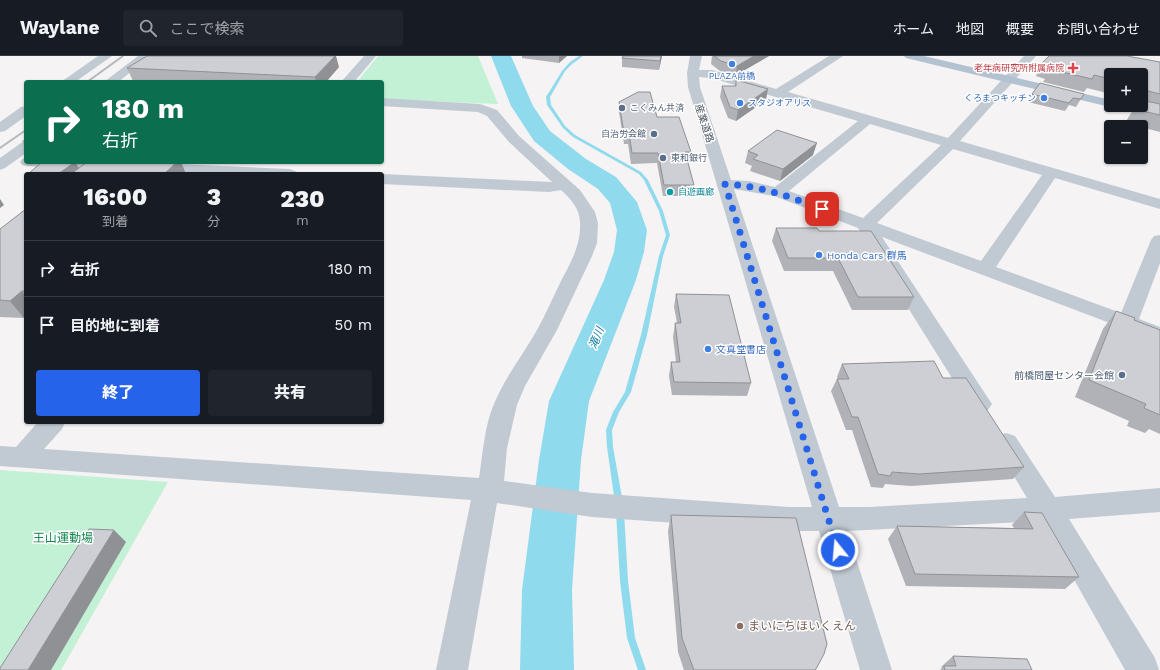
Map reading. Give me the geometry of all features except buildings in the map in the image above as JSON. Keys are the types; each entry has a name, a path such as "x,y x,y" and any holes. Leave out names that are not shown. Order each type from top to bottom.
{"main road":[{"path":"910,56 1104,98"},
{"path":"925,56 1104,102"},
{"path":"1148,108 1160,111"},
{"path":"1147,112 1160,115"}],"street":[{"path":"70,80 106,56"},
{"path":"113,80 145,56"},
{"path":"349,80 370,56"},
{"path":"778,93 837,56"},
{"path":"865,225 951,143 1030,56"},
{"path":"695,64 712,74 1160,204"},
{"name":"産業道路","path":"695,64 694,87 876,670"},
{"path":"384,102 480,108 489,111 514,139 574,193 587,212 589,222 588,243 583,256 547,330 514,385 505,404 495,448 490,487 497,491"},
{"path":"0,128 24,111"},
{"path":"778,192 868,119"},
{"path":"3,163 24,147"},
{"path":"3,163 24,162"},
{"path":"69,164 273,170"},
{"path":"985,269 1051,173"},
{"path":"384,179 548,187 564,185"},
{"path":"725,184 749,186 778,192 1160,335"},
{"path":"865,225 1048,509 1143,670"},
{"path":"1127,323 1160,240"},
{"path":"11,456 51,424"},
{"path":"11,456 497,491 592,505 789,519 869,519 1048,509 1160,500"},
{"path":"452,670 497,491"}],"green space":[{"path":"378,56 478,56 498,104 384,99 384,80 359,80"},
{"name":"王山運動場","path":"0,470 168,482 61,670 0,670"}],"waterway":[{"name":"滝川","path":"501,56 522,106 542,136 577,164 607,183 623,202 632,230 629,252 620,280 569,401 560,460 547,590 547,670"},
{"path":"581,56 571,63 564,71 548,97 549,105 564,127 574,136 640,173 646,180 661,211 668,235 661,256 644,335 628,392 616,412 609,430 610,447 619,503"},
{"path":"620,512 624,581 631,638 642,670"}],"railway":[{"path":"90,80 123,56"},
{"path":"0,148 24,131"}],"place":[{"name":"PLAZA前橋","path":"732,64"},
{"name":"老年病研究所附属病院","path":"1073,68"},
{"name":"くろまつキッチン","path":"1044,98"},
{"name":"スタジオアリス","path":"740,103"},
{"name":"こくみん共済","path":"622,108"},
{"name":"自治労会館","path":"654,134"},
{"name":"東和銀行","path":"663,158"},
{"name":"自遊画廊","path":"670,192"},
{"name":"Honda Cars 群馬","path":"819,255"},
{"name":"文真堂書店","path":"708,349"},
{"name":"前橋問屋センター会館","path":"1122,375"},
{"name":"まいにちほいくえん","path":"740,626"}],"route":[{"path":"822,209 778,192 749,186 725,184 838,550"}]}
